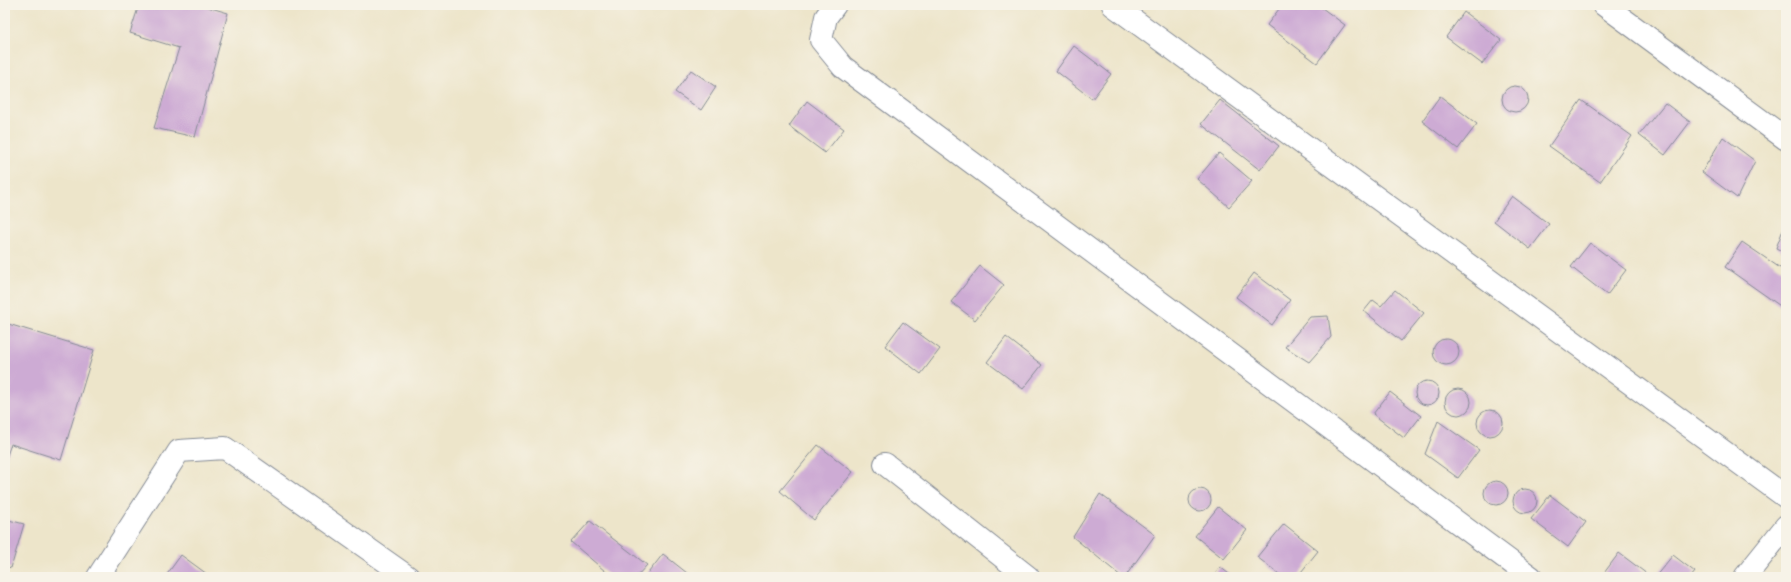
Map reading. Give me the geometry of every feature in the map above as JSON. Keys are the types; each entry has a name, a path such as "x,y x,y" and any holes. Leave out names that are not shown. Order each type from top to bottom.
{"street":[{"path":"834,5 826,17 821,40 843,67 1531,577"},
{"path":"1113,5 1786,497"},
{"path":"1604,5 1786,139"},
{"path":"98,577 179,451 225,448 408,577"},
{"path":"885,464 1028,577"},
{"path":"1745,577 1786,526"}],"building":[{"path":"139,5 201,5 228,13 195,137 154,128 179,48 130,33"},
{"path":"1282,5 1318,5 1345,25 1317,63 1267,25"},
{"path":"1464,12 1501,40 1482,64 1446,37"},
{"path":"1074,46 1111,74 1092,99 1056,71"},
{"path":"691,70 716,87 701,110 675,92"},
{"path":"1515,86 1524,90 1528,99 1524,108 1515,112 1506,108 1502,99 1506,90"},
{"path":"1440,96 1477,124 1458,149 1422,121"},
{"path":"1220,100 1279,146 1260,170 1201,124"},
{"path":"1581,100 1632,136 1600,182 1549,146"},
{"path":"807,101 844,129 825,153 789,126"},
{"path":"1665,103 1690,122 1665,155 1639,135"},
{"path":"1723,137 1755,161 1737,198 1702,172"},
{"path":"1219,153 1252,181 1229,207 1197,179"},
{"path":"1512,196 1549,224 1530,249 1494,221"},
{"path":"1786,222 1786,253 1776,248"},
{"path":"1742,242 1786,272 1786,310 1725,267"},
{"path":"1590,243 1626,270 1607,295 1571,267"},
{"path":"980,266 1004,285 975,320 951,302"},
{"path":"1254,273 1290,300 1272,325 1236,297"},
{"path":"1395,290 1424,313 1401,341 1364,311 1373,300 1381,306"},
{"path":"1328,316 1331,337 1309,362 1285,347 1310,317"},
{"path":"903,322 940,349 921,374 885,346"},
{"path":"5,323 94,350 61,460 11,444 5,461"},
{"path":"1006,337 1042,365 1023,389 987,362"},
{"path":"1446,339 1455,343 1459,352 1455,361 1446,365 1437,361 1433,352 1437,343"},
{"path":"1427,381 1435,385 1439,393 1435,401 1427,405 1419,401 1415,393 1419,385"},
{"path":"1458,389 1467,393 1471,402 1467,411 1458,415 1449,411 1445,402 1449,393"},
{"path":"1390,392 1421,416 1404,438 1373,414"},
{"path":"1490,410 1499,414 1503,423 1499,432 1490,436 1481,432 1477,423 1481,414"},
{"path":"1438,421 1479,450 1458,478 1425,454"},
{"path":"818,445 853,472 814,520 780,491"},
{"path":"1496,481 1505,484 1508,493 1505,502 1496,505 1487,502 1484,493 1487,484"},
{"path":"1196,489 1204,489 1211,496 1211,504 1204,511 1196,511 1189,504 1189,496"},
{"path":"1525,489 1534,492 1537,501 1534,510 1525,513 1516,510 1513,501 1516,492"},
{"path":"1100,494 1155,535 1125,577 1122,577 1073,537"},
{"path":"1550,495 1586,522 1568,547 1531,519"},
{"path":"1218,507 1247,530 1224,559 1195,536"},
{"path":"5,519 24,524 11,568 5,566"},
{"path":"590,521 647,565 636,577 612,577 571,542"},
{"path":"1284,524 1318,551 1297,577 1283,577 1257,557"},
{"path":"1619,553 1651,577 1601,577"},
{"path":"663,554 692,577 645,577"},
{"path":"181,555 211,577 165,577"},
{"path":"1673,555 1695,572 1691,577 1655,577"},
{"path":"1220,567 1233,577 1213,577"}]}
